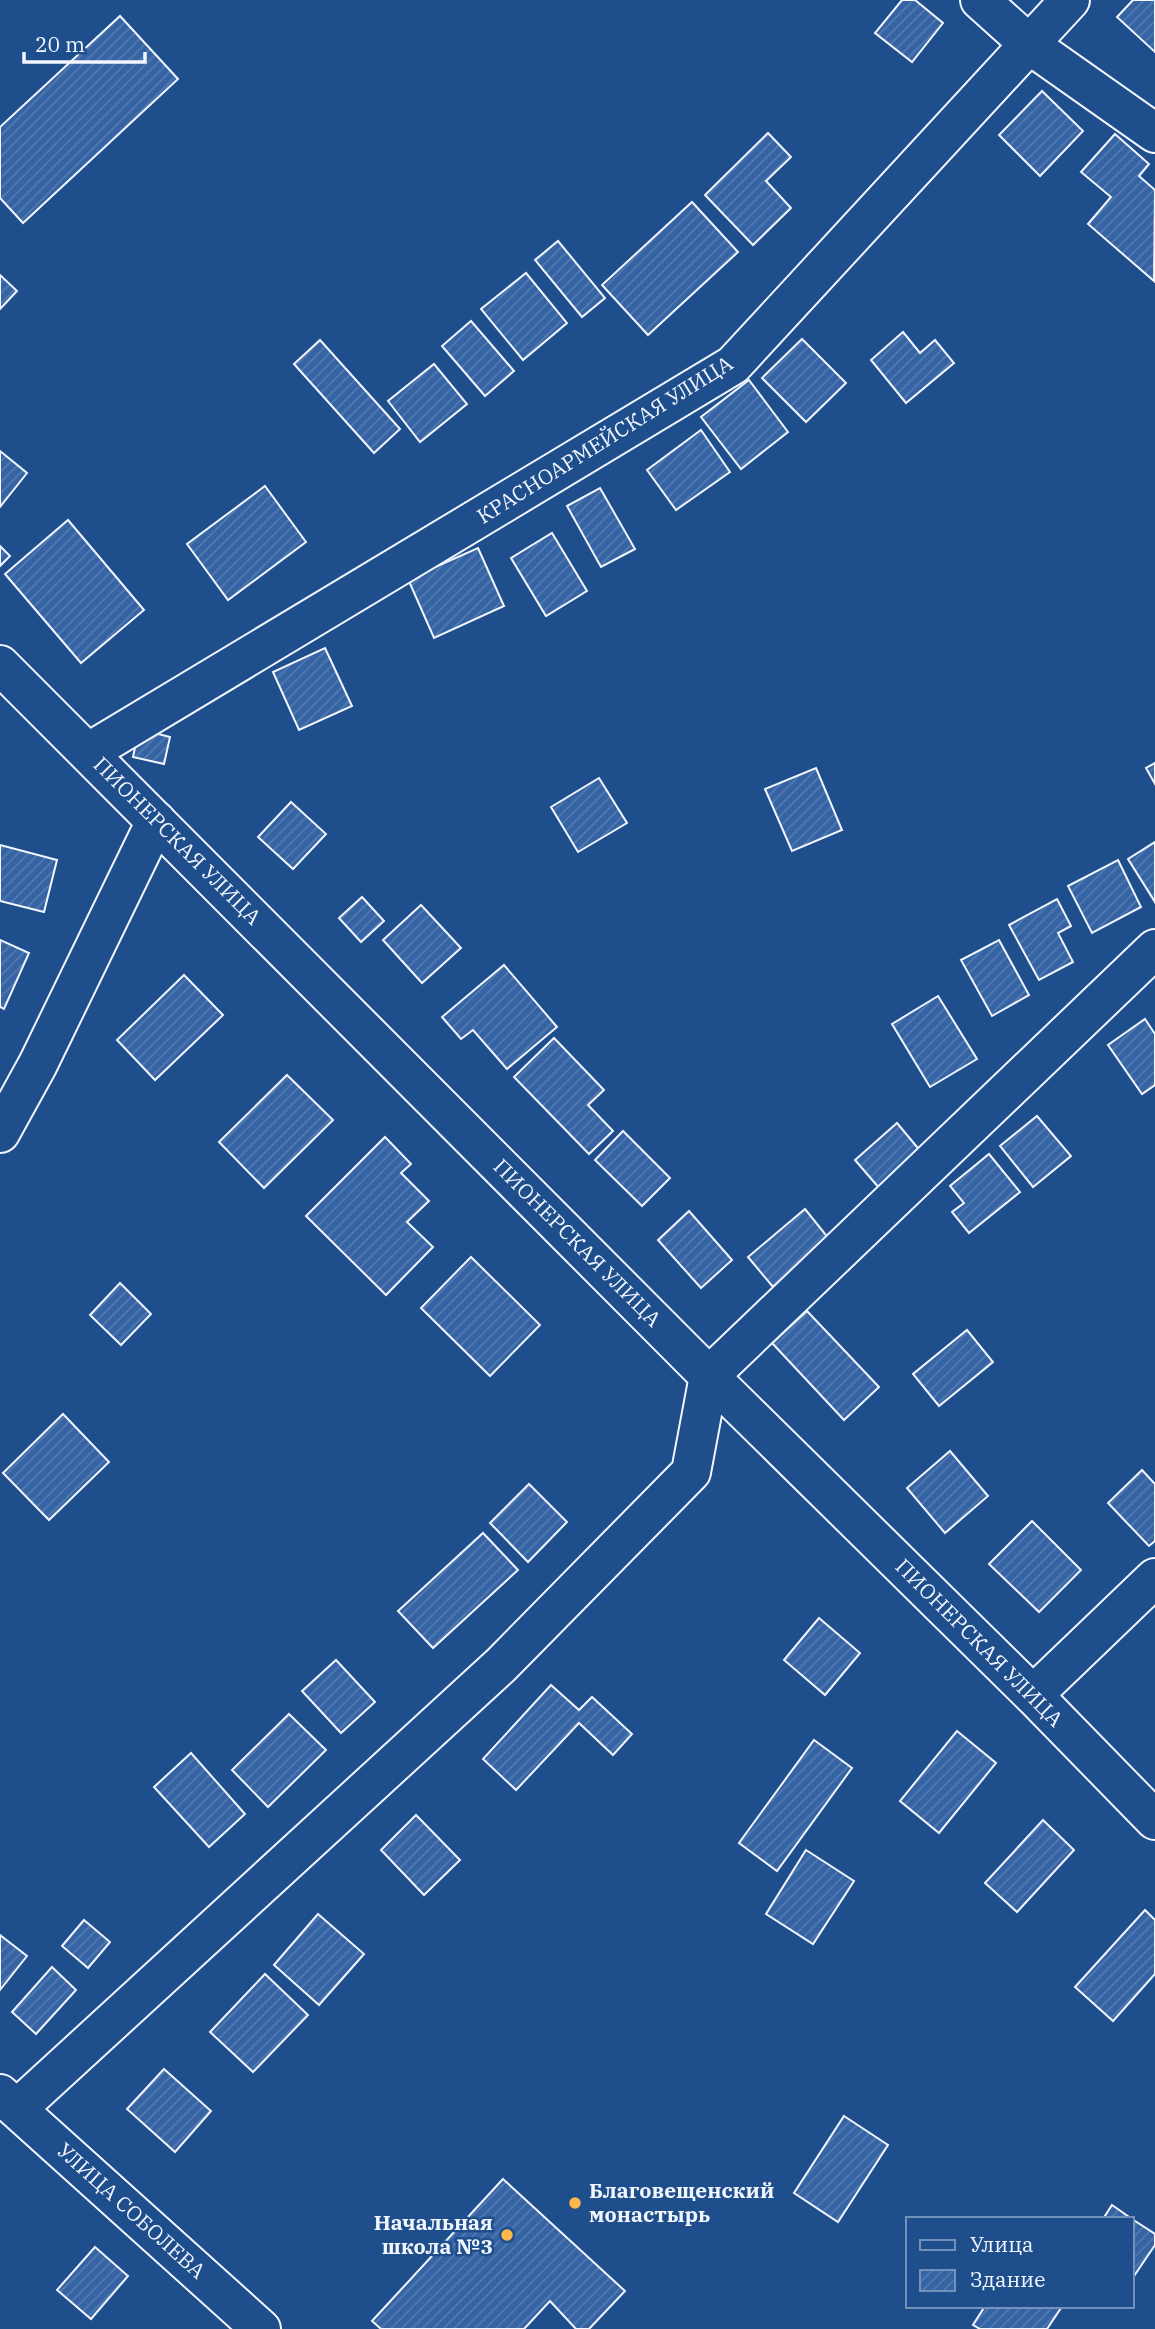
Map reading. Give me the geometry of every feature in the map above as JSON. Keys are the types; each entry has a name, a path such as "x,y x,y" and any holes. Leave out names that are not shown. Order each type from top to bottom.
{"street":[{"path":"980,0 1030,45 1155,133"},
{"name":"КРАСНОАРМЕЙСКАЯ УЛИЦА","path":"89,752 733,365 1070,0"},
{"name":"ПИОНЕРСКАЯ УЛИЦА","path":"0,665 709,1376 1033,1695 1155,1820"},
{"path":"0,1133 38,1065 156,821"},
{"path":"9,2101 491,1674 691,1472 709,1376 1155,949"},
{"path":"1033,1695 1155,1578"},
{"name":"УЛИЦА СОБОЛЕВА","path":"9,2101 261,2329"}],"building":[{"path":"902,0 915,0 943,23 912,62 875,33"},
{"path":"1133,0 1155,0 1155,52 1117,17"},
{"path":"120,16 178,79 23,223 0,198 0,127"},
{"path":"1042,91 1083,131 1040,176 999,135"},
{"path":"768,133 791,157 766,181 791,208 753,245 705,195"},
{"path":"1115,134 1149,164 1139,176 1155,190 1154,281 1088,224 1111,197 1081,172"},
{"path":"692,202 738,252 648,335 602,285"},
{"path":"558,241 605,298 582,317 535,260"},
{"path":"526,273 567,323 523,360 481,309"},
{"path":"0,275 17,291 0,309"},
{"path":"471,321 514,371 485,396 442,346"},
{"path":"903,332 920,353 935,340 954,363 906,403 871,360"},
{"path":"802,339 846,383 806,422 762,378"},
{"path":"320,340 400,429 374,453 294,364"},
{"path":"434,364 467,404 420,442 388,401"},
{"path":"749,380 788,432 741,469 701,417"},
{"path":"701,430 730,472 676,510 647,470"},
{"path":"0,451 27,473 0,507"},
{"path":"265,486 306,542 228,600 187,544"},
{"path":"600,488 635,549 601,567 567,506"},
{"path":"68,520 144,610 81,663 5,574"},
{"path":"552,533 587,591 546,616 511,558"},
{"path":"0,546 10,556 0,566"},
{"path":"478,548 504,606 434,638 408,579"},
{"path":"325,648 352,706 299,730 273,672"},
{"path":"139,729 170,737 164,764 133,757"},
{"path":"1155,763 1155,784 1146,768"},
{"path":"816,768 842,830 792,851 765,789"},
{"path":"599,778 627,823 578,852 551,807"},
{"path":"291,802 326,834 293,869 258,837"},
{"path":"1155,842 1155,902 1128,859"},
{"path":"0,845 57,860 44,912 0,901"},
{"path":"1118,860 1141,907 1092,933 1068,886"},
{"path":"362,897 384,921 361,942 339,918"},
{"path":"1057,899 1071,926 1058,933 1073,962 1039,980 1009,925"},
{"path":"421,905 461,948 422,983 383,940"},
{"path":"0,940 29,953 4,1009 0,1007"},
{"path":"999,940 1029,995 992,1016 961,960"},
{"path":"504,965 557,1027 507,1069 473,1030 461,1039 442,1017"},
{"path":"184,975 223,1015 155,1080 117,1040"},
{"path":"938,996 977,1059 930,1087 892,1024"},
{"path":"1145,1019 1155,1034 1155,1085 1142,1094 1108,1045"},
{"path":"554,1038 604,1090 588,1105 613,1131 589,1154 514,1077"},
{"path":"287,1075 333,1120 264,1188 219,1142"},
{"path":"1037,1116 1071,1156 1033,1187 1000,1146"},
{"path":"897,1123 922,1153 880,1189 855,1160"},
{"path":"623,1131 670,1178 642,1206 595,1160"},
{"path":"385,1137 411,1164 401,1173 429,1201 407,1222 433,1247 386,1295 306,1216"},
{"path":"989,1154 1020,1192 969,1233 952,1212 964,1203 950,1186"},
{"path":"805,1209 830,1240 773,1287 748,1257"},
{"path":"689,1211 732,1260 701,1288 658,1240"},
{"path":"471,1257 540,1325 490,1376 421,1308"},
{"path":"120,1283 151,1314 121,1345 90,1315"},
{"path":"807,1311 879,1387 844,1420 772,1343"},
{"path":"967,1330 993,1362 939,1406 913,1374"},
{"path":"63,1414 109,1462 49,1520 3,1473"},
{"path":"950,1451 988,1496 945,1533 907,1488"},
{"path":"1142,1470 1155,1484 1155,1541 1149,1546 1108,1503"},
{"path":"529,1484 567,1522 528,1562 490,1523"},
{"path":"1032,1521 1081,1570 1039,1612 989,1564"},
{"path":"483,1533 518,1570 433,1648 398,1611"},
{"path":"819,1618 860,1653 825,1695 784,1660"},
{"path":"336,1660 375,1702 341,1733 302,1691"},
{"path":"551,1685 579,1710 592,1697 632,1734 613,1755 579,1723 516,1790 483,1759"},
{"path":"289,1714 326,1750 268,1807 232,1770"},
{"path":"957,1731 996,1763 939,1833 900,1801"},
{"path":"814,1740 852,1768 777,1871 739,1843"},
{"path":"191,1753 245,1814 209,1847 154,1787"},
{"path":"416,1815 460,1860 424,1895 381,1850"},
{"path":"1043,1820 1074,1850 1017,1912 985,1883"},
{"path":"806,1850 854,1881 813,1944 766,1914"},
{"path":"1145,1910 1155,1920 1155,1974 1113,2021 1075,1987"},
{"path":"318,1914 364,1954 319,2005 274,1965"},
{"path":"84,1920 110,1942 88,1968 62,1946"},
{"path":"0,1935 27,1956 0,1990"},
{"path":"52,1967 76,1990 36,2034 12,2012"},
{"path":"265,1974 308,2015 253,2072 210,2032"},
{"path":"164,2069 211,2111 175,2152 127,2109"},
{"path":"844,2116 888,2145 838,2222 794,2193"},
{"name":"Начальная школа №3","path":"503,2179 625,2291 589,2329 576,2329 550,2301 524,2329 381,2329 372,2321"},
{"path":"1112,2205 1129,2217 1104,2217"},
{"path":"1134,2220 1155,2234 1155,2245 1134,2276"},
{"path":"95,2247 128,2276 91,2319 57,2290"},
{"path":"984,2308 1061,2308 1047,2329 980,2329 973,2325"}],"place":[{"name":"Благовещенский монастырь","path":"575,2203"},
{"name":"Начальная школа №3","path":"507,2235"}]}
